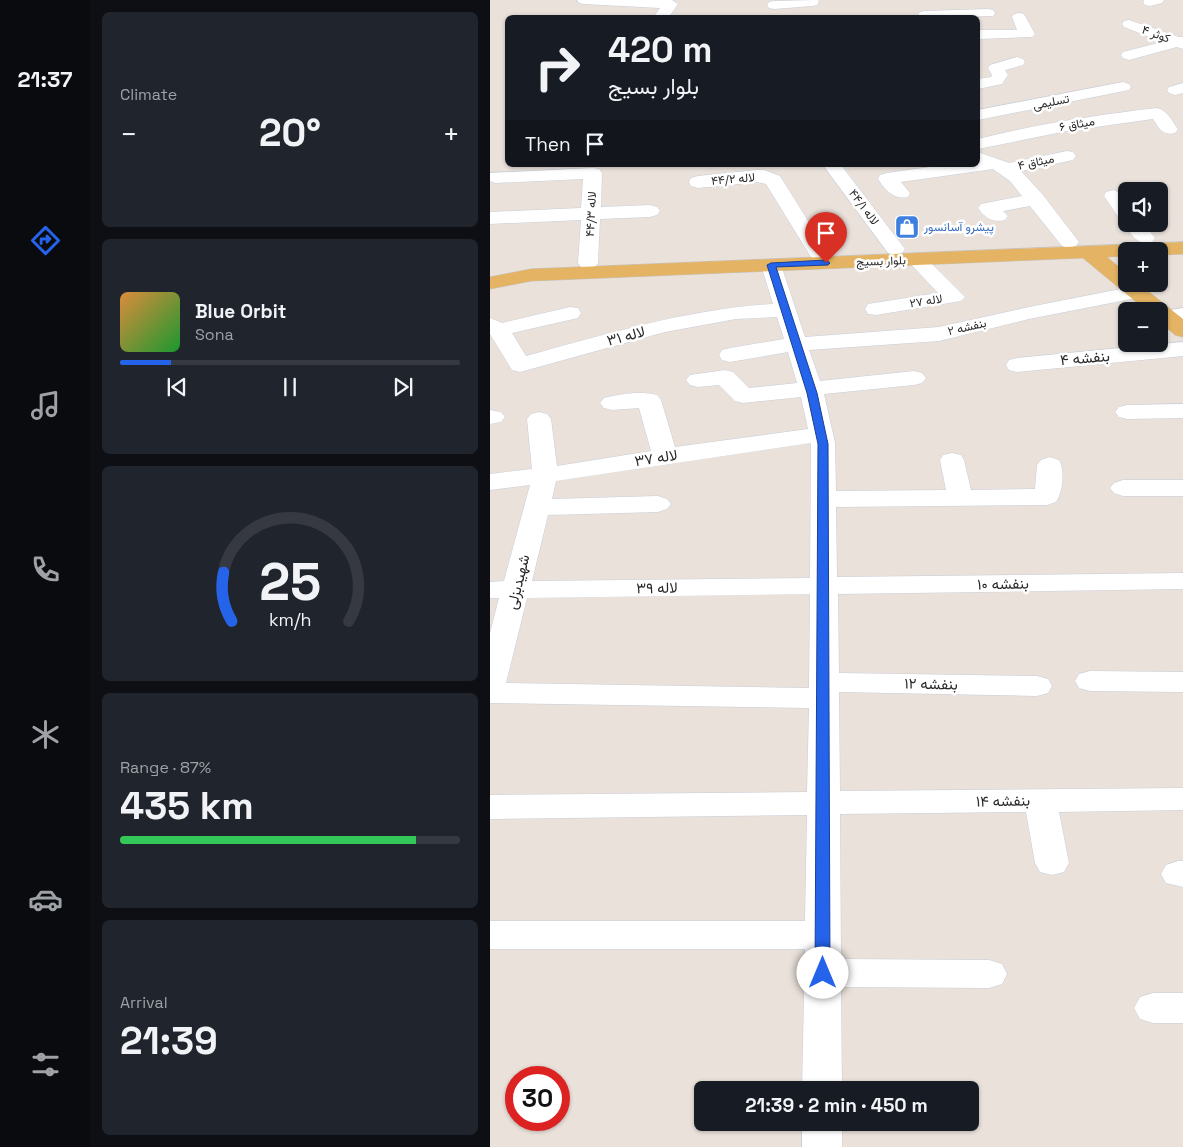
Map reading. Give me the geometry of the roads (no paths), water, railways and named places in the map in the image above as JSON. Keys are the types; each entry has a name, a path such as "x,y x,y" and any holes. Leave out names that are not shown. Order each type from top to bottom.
{"main road":[{"name":"بلوار بسیج","path":"490,267 1069,242 1133,232"},
{"name":"بلوار بسیج","path":"1142,232 1181,247"},
{"name":"بلوار بسیج","path":"490,283 531,275 1181,247"},
{"path":"1088,252 1118,277"},
{"path":"490,279 531,275"},
{"path":"1136,292 1178,321"}],"street":[{"path":"584,0 671,4 662,15"},
{"path":"925,15 927,0"},
{"path":"774,5 811,1 816,15"},
{"path":"946,15 988,13"},
{"path":"980,35 1027,34 1019,17"},
{"name":"کوثر ۴","path":"1129,24 1182,42"},
{"path":"1129,55 1182,42"},
{"path":"980,84 996,81 1000,75 996,68 1017,62"},
{"name":"تسلیمی","path":"980,115 1123,87"},
{"name":"میثاق ۶","path":"980,144 1010,136 1102,127 1157,113 1169,129"},
{"name":"میثاق ۴","path":"1003,170 1067,156"},
{"name":"لاله ۴۴/۱","path":"834,167 895,249"},
{"path":"901,193 887,178 1003,170 1079,170"},
{"path":"996,188 1003,170"},
{"path":"1003,170 1036,199 1069,242"},
{"name":"لاله ۴۴/۳","path":"496,176 593,174 588,263"},
{"name":"لاله ۴۴/۲","path":"698,182 757,176 773,180 818,253"},
{"path":"1113,196 1118,203"},
{"path":"998,216 988,208 1036,199"},
{"path":"490,218 650,212"},
{"name":"لاله ۲۷","path":"876,309 954,297 916,259"},
{"path":"771,265 811,389 822,434 824,500 822,1081"},
{"name":"بنفشه ۲","path":"730,355 797,344 939,334 1029,312 1136,292"},
{"name":"لاله ۳۱","path":"497,337 520,365 663,326 736,313 785,310"},
{"path":"497,337 570,313"},
{"name":"بنفشه ۴","path":"1017,365 1183,349"},
{"path":"698,380 725,377 742,396 914,378"},
{"path":"612,403 648,400 665,456"},
{"path":"1127,412 1183,411"},
{"path":"539,419 546,475"},
{"name":"لاله ۳۷","path":"490,482 822,434"},
{"path":"952,460 960,498"},
{"path":"824,500 1047,497 1050,465"},
{"name":"شهیدبزلی","path":"491,680 503,590 537,507 546,475"},
{"path":"1123,488 1183,488"},
{"path":"537,507 658,504"},
{"name":"بنفشه ۱۰","path":"824,586 1183,581"},
{"name":"لاله ۳۹","path":"503,590 824,586"},
{"name":"بنفشه ۱۲","path":"491,680 824,690 1037,686"},
{"path":"1090,681 1183,682"},
{"name":"بنفشه ۱۴","path":"490,807 1183,799"},
{"path":"1040,801 1052,863"},
{"path":"490,935 823,935"},
{"path":"823,973 989,974"},
{"path":"822,1131 822,1147"}],"place":[{"name":"پیشرو آسانسور","path":"907,227"}]}
